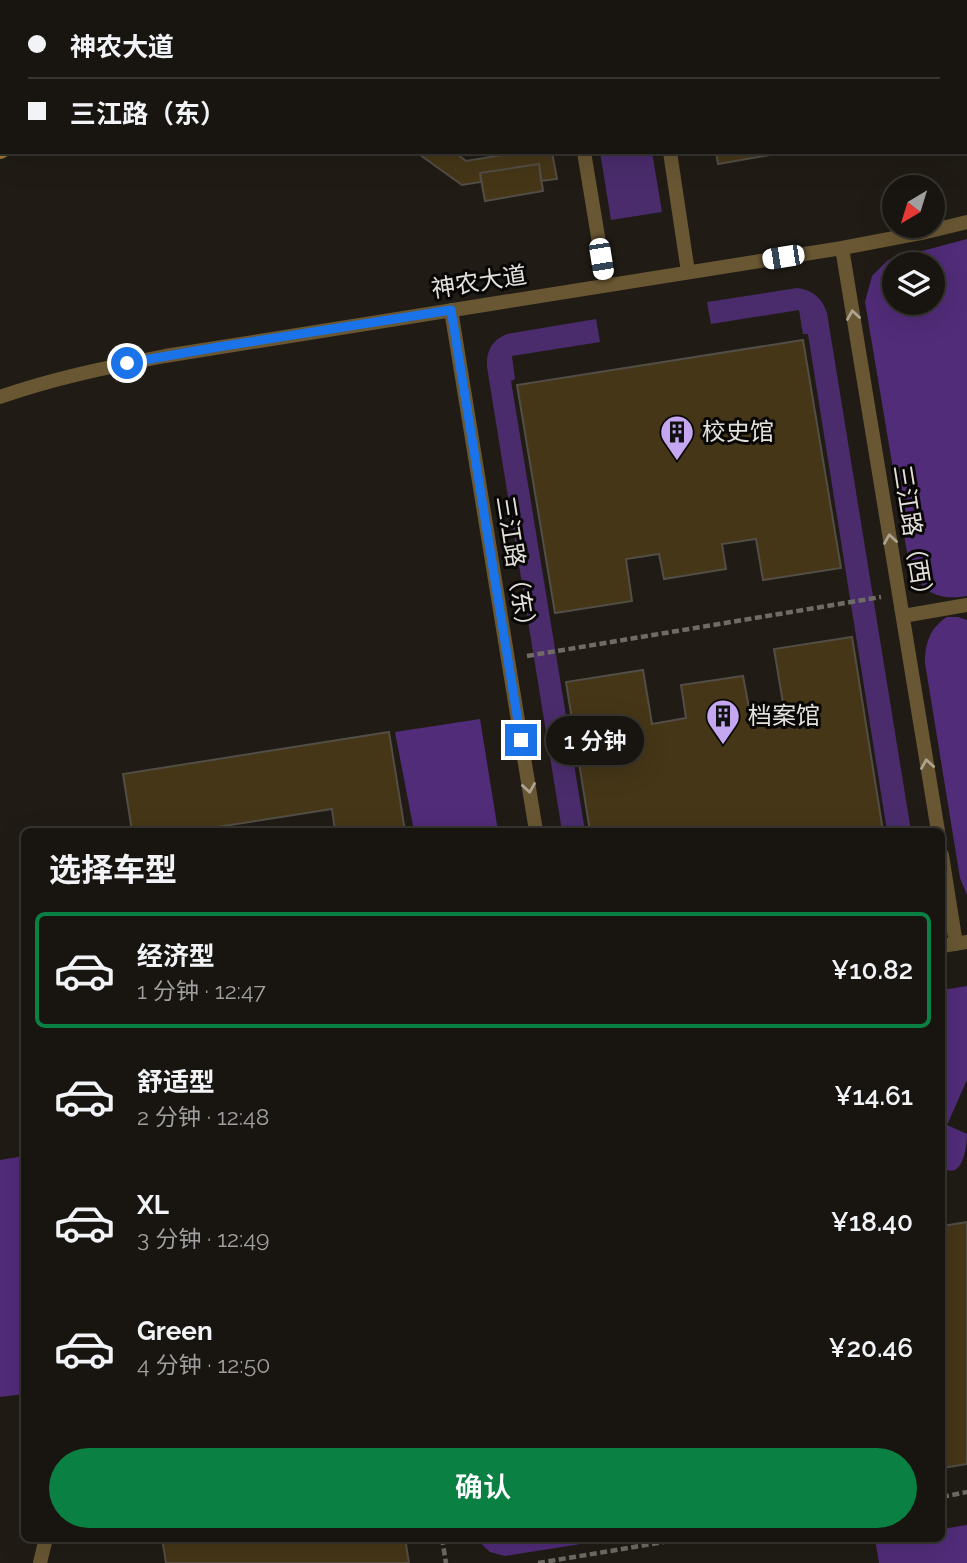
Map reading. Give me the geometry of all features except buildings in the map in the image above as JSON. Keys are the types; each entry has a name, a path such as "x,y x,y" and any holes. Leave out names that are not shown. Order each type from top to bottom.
{"lane":[{"path":"584,154 606,285"},
{"path":"670,154 688,272"},
{"name":"神农大道","path":"0,397 58,379 149,358 842,248 967,222"},
{"name":"三江路（西）","path":"842,248 937,828"},
{"name":"三江路（东）","path":"451,310 536,828"},
{"path":"902,616 967,605"},
{"path":"945,876 955,944"},
{"path":"40,1563 45,1542"}],"path":[{"path":"508,659 899,594"},
{"path":"945,1496 967,1492"},
{"path":"443,1542 446,1563"},
{"path":"538,1563 664,1542"}],"shaded area":[{"path":"600,154 652,154 662,212 611,220"},
{"path":"967,239 967,596 947,597 931,592 919,582 909,564 865,302 872,276 882,266 882,315 945,315 945,252 918,252"},
{"path":"797,288 816,296 827,313 911,828 887,828 808,334 803,334 799,310 711,324 707,302"},
{"path":"596,319 600,342 512,356 515,379 511,381 585,828 562,828 487,367 489,351 494,343 507,334"},
{"path":"947,617 967,620 967,895 960,878 925,663 930,637 936,626"},
{"path":"480,719 498,828 413,828 395,732"},
{"path":"967,986 967,1080 947,1125 967,1134 967,1140 962,1161 954,1170 945,1168 945,990"},
{"path":"21,1156 21,1394 0,1397 0,1160"},
{"path":"967,1525 967,1563 879,1563 876,1542 945,1542 945,1529"},
{"path":"479,1542 594,1542 505,1556 490,1552"}],"place":[{"name":"校史馆","path":"677,462"},
{"name":"档案馆","path":"723,746"}],"route":[{"path":"127,363 451,310 521,740"}]}
